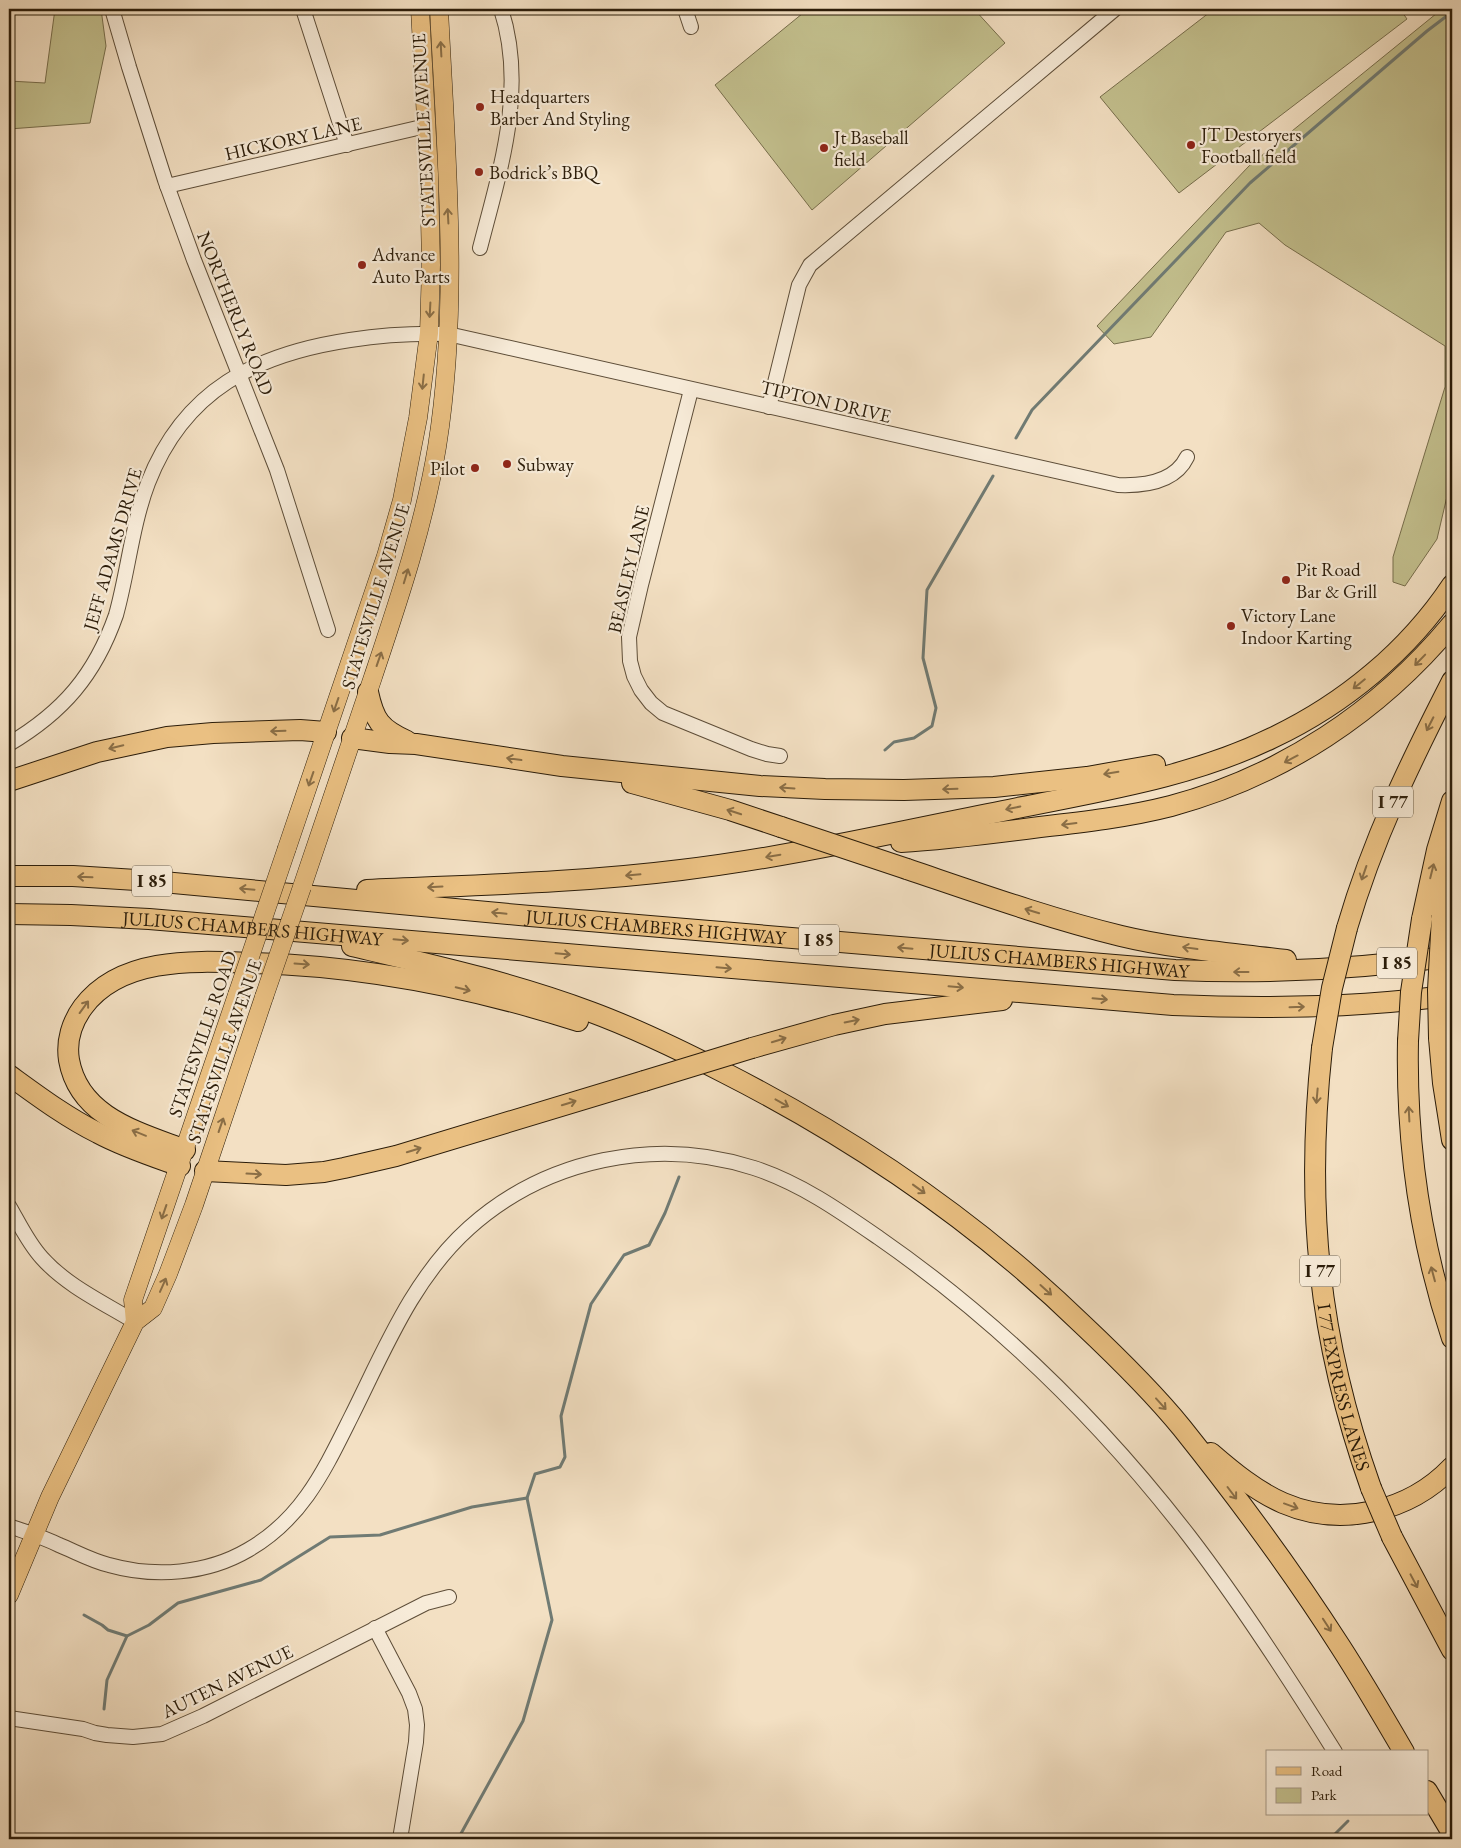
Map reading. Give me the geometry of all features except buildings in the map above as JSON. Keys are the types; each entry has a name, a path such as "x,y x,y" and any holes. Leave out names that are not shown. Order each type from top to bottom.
{"highway":[{"path":"295,893 611,877 716,865 821,848 1149,780 1227,757 1264,742 1294,727 1336,701 1391,657 1422,625 1452,585"},
{"path":"821,848 953,838 1102,819 1170,806 1215,792 1279,765 1343,726 1385,694 1407,674 1452,624"},
{"name":"I 77 EXPRESS LANES","path":"1452,681 1389,809 1366,867 1347,928 1332,988 1322,1048 1314,1162 1318,1260 1327,1326 1350,1426 1371,1488 1392,1538 1452,1650"},
{"path":"368,692 372,710 380,724 394,735 416,744"},
{"path":"352,738 390,744 416,744 562,766 793,788 860,790 950,789 1040,782 1130,770 1181,760 1294,727"},
{"path":"9,781 97,752 167,737 213,733 300,730 326,732"},
{"path":"562,766 646,786 781,827 1026,909 1122,936 1189,948 1342,967"},
{"path":"1452,801 1437,850 1422,919 1411,992 1408,1041 1410,1124 1418,1198 1431,1265 1452,1338"},
{"path":"1452,854 1442,916 1438,990 1439,1038 1443,1084 1452,1140"},
{"name":"JULIUS CHAMBERS HIGHWAY","path":"9,876 112,878 295,893 550,918 1139,968 1214,972 1342,967 1452,956"},
{"name":"JULIUS CHAMBERS HIGHWAY","path":"9,914 110,916 1173,1005 1295,1008 1387,1002 1452,995"},
{"path":"282,930 475,975 555,999 593,1013 667,1043 738,1080 851,1143 912,1183 977,1231 1038,1283 1131,1372 1181,1427 1302,1590 1340,1646 1403,1750"},
{"path":"182,1158 103,1114 93,1106 74,1078 68,1056 70,1034 74,1022 83,1007 96,993 118,978 130,973 176,963 299,964 366,971 446,985 580,1021 738,1080"},
{"path":"205,1171 286,1174 324,1172 344,1168 396,1156 815,1030 885,1014 1052,995"},
{"path":"9,1075 47,1102 98,1133 130,1148 182,1158"},
{"path":"1181,1427 1238,1476 1260,1491 1295,1508 1320,1513 1357,1514 1397,1505 1432,1485 1452,1467"},
{"path":"1428,1793 1452,1832"}],"main road":[{"name":"STATESVILLE AVENUE","path":"326,732 386,556 399,510 417,427 429,333 431,289 431,226 422,9"},
{"name":"STATESVILLE AVENUE","path":"205,1171 368,692 407,572 425,506 441,421 448,334 450,265 439,9"},
{"path":"326,732 352,738"},
{"name":"STATESVILLE ROAD","path":"135,1322 133,1300 326,732"},
{"path":"182,1158 205,1171"},
{"name":"STATESVILLE ROAD","path":"9,1595 32,1535 135,1322 153,1308 178,1249 205,1171"}],"street":[{"name":"NORTHERLY ROAD","path":"112,9 167,186 194,260 277,470 328,630"},
{"path":"303,9 348,145"},
{"path":"480,248 508,135 511,102 511,57 501,9"},
{"path":"685,9 691,27"},
{"path":"769,407 800,286 810,265 1116,9"},
{"name":"HICKORY LANE","path":"167,186 426,126"},
{"name":"JEFF ADAMS DRIVE","path":"9,744 57,710 86,678 103,648 116,615 142,502 157,463 172,437 194,409 216,389 240,373 275,358 334,342 383,336 429,333 448,334"},
{"name":"TIPTON DRIVE","path":"448,334 1118,485 1141,484 1170,476 1182,466 1186,457"},
{"name":"BEASLEY LANE","path":"691,390 629,637 630,661 634,676 641,690 650,703 663,713 751,749 780,756"},
{"path":"9,1526 56,1543 107,1565 124,1569 172,1572 203,1568 249,1550 289,1519 311,1492 331,1458 408,1305 434,1266 449,1248 482,1217 500,1203 541,1180 585,1164 629,1155 650,1154 695,1155 715,1158 753,1168 789,1182 859,1224 956,1296 1049,1378 1125,1459 1189,1536 1255,1627 1334,1750"},
{"path":"9,1206 30,1243 56,1272 135,1322"},
{"name":"AUTEN AVENUE","path":"9,1718 83,1729 95,1734 133,1737 162,1734 203,1716 426,1603 448,1597"},
{"path":"375,1628 409,1692 415,1709 417,1725 416,1742 400,1839"}],"green space":[{"path":"55,9 101,9 106,46 90,123 9,129 9,81 45,83"},
{"name":"Jt Baseball field","path":"808,9 974,9 1005,43 812,210 715,85"},
{"name":"JT Destoryers Football field","path":"1214,9 1400,9 1407,19 1179,193 1100,97"},
{"path":"1442,9 1452,9 1452,475 1437,539 1405,586 1393,582 1393,557 1445,387 1445,346 1285,245 1259,223 1226,232 1151,337 1114,344 1097,326 1249,166"}],"waterway":[{"path":"1016,438 1032,410 1250,183 1427,31 1452,12"},
{"path":"885,750 894,742 914,738 932,726 936,708 923,658 927,590 993,476"},
{"path":"458,1839 523,1721 552,1620 527,1498 535,1474 560,1467 565,1457 561,1416 591,1304 624,1255 649,1245 665,1213 679,1177"},
{"path":"104,1709 107,1680 127,1636 149,1625 178,1603 261,1580 330,1537 380,1535 472,1507 527,1498"},
{"path":"84,1615 108,1630 127,1636"},
{"path":"1330,1839 1348,1821"}],"place":[{"name":"Headquarters Barber And Styling","path":"480,107"},
{"name":"JT Destoryers Football field","path":"1191,145"},
{"name":"Jt Baseball field","path":"824,148"},
{"name":"Bodrick’s BBQ","path":"479,172"},
{"name":"Advance Auto Parts","path":"362,265"},
{"name":"Subway","path":"507,464"},
{"name":"Pilot","path":"475,468"},
{"name":"Pit Road Bar & Grill","path":"1286,580"},
{"name":"Victory Lane Indoor Karting","path":"1231,626"}]}
